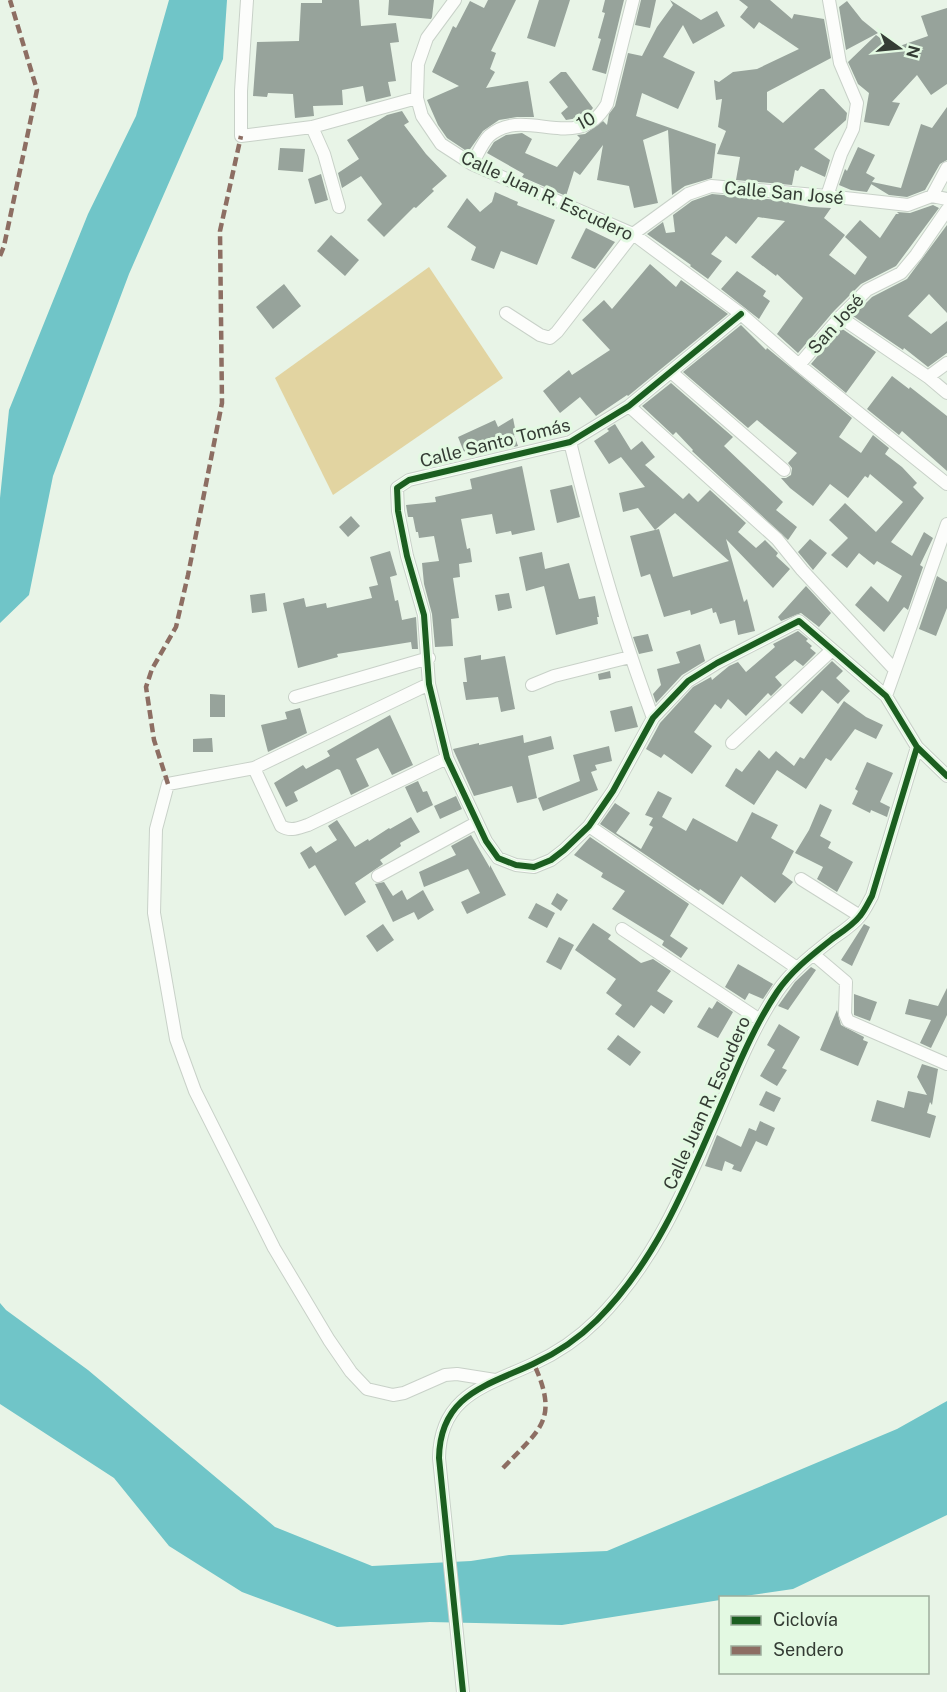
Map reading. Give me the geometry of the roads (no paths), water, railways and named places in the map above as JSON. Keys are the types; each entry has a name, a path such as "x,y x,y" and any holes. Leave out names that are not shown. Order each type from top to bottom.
{"street":[{"path":"247,0 241,92 241,136 312,127 417,98"},
{"name":"Calle Juan R. Escudero","path":"455,0 427,38 418,64 417,98 422,116 441,144 472,164 633,234 741,314 799,365 947,484"},
{"name":"10","path":"472,164 487,138 500,128 517,125 576,130 600,115 607,104 633,0"},
{"path":"827,196 841,154 853,129 857,103 840,63 829,0"},
{"path":"312,127 324,154 339,207"},
{"path":"947,168 932,196 947,199"},
{"name":"Calle San José","path":"506,313 540,335 550,338 633,234 688,194 711,186 908,206 932,196"},
{"name":"San José","path":"799,365 840,317 867,290 901,273 947,210"},
{"name":"Calle Santo Tomás","path":"429,658 424,615 407,556 398,511 397,488 409,480 570,442 629,406 741,314"},
{"path":"840,317 928,377 947,393"},
{"path":"928,377 947,363"},
{"path":"671,372 784,470"},
{"path":"629,406 777,539 802,570 895,670"},
{"path":"570,442 589,519 630,657 653,718"},
{"path":"886,696 947,525"},
{"path":"295,697 429,658 429,684 447,758 476,823 498,858 516,865 534,867 550,860 589,826 613,791 653,718 688,681 717,663 799,621 886,696 917,747 946,773"},
{"path":"732,743 832,650"},
{"path":"532,685 554,676 630,657"},
{"path":"429,684 254,768 168,784 156,829 154,913 176,1039 195,1091 274,1248 329,1340 351,1372 367,1389 393,1395 405,1393 445,1375 457,1374 495,1380"},
{"name":"Calle Juan R. Escudero","path":"463,1692 440,1472 441,1437 454,1408 467,1395 567,1346 595,1322 630,1281 670,1219 740,1060 778,991 797,968 860,916 872,896 917,747"},
{"path":"254,768 281,826 293,830 308,825 447,758"},
{"path":"378,876 476,823"},
{"path":"589,826 797,968"},
{"path":"801,879 860,916"},
{"path":"622,929 760,1020"},
{"path":"813,954 846,982 845,1014 848,1021 947,1064"}],"water":[{"path":"169,0 227,0 223,59 129,274 53,476 29,595 0,623 0,498 9,410 88,214 136,116"},
{"path":"0,1303 6,1310 88,1370 275,1527 372,1566 471,1561 509,1555 607,1551 897,1429 947,1401 947,1515 793,1589 745,1596 719,1596 719,1600 562,1625 430,1622 337,1627 242,1592 169,1546 114,1478 0,1404"}]}
